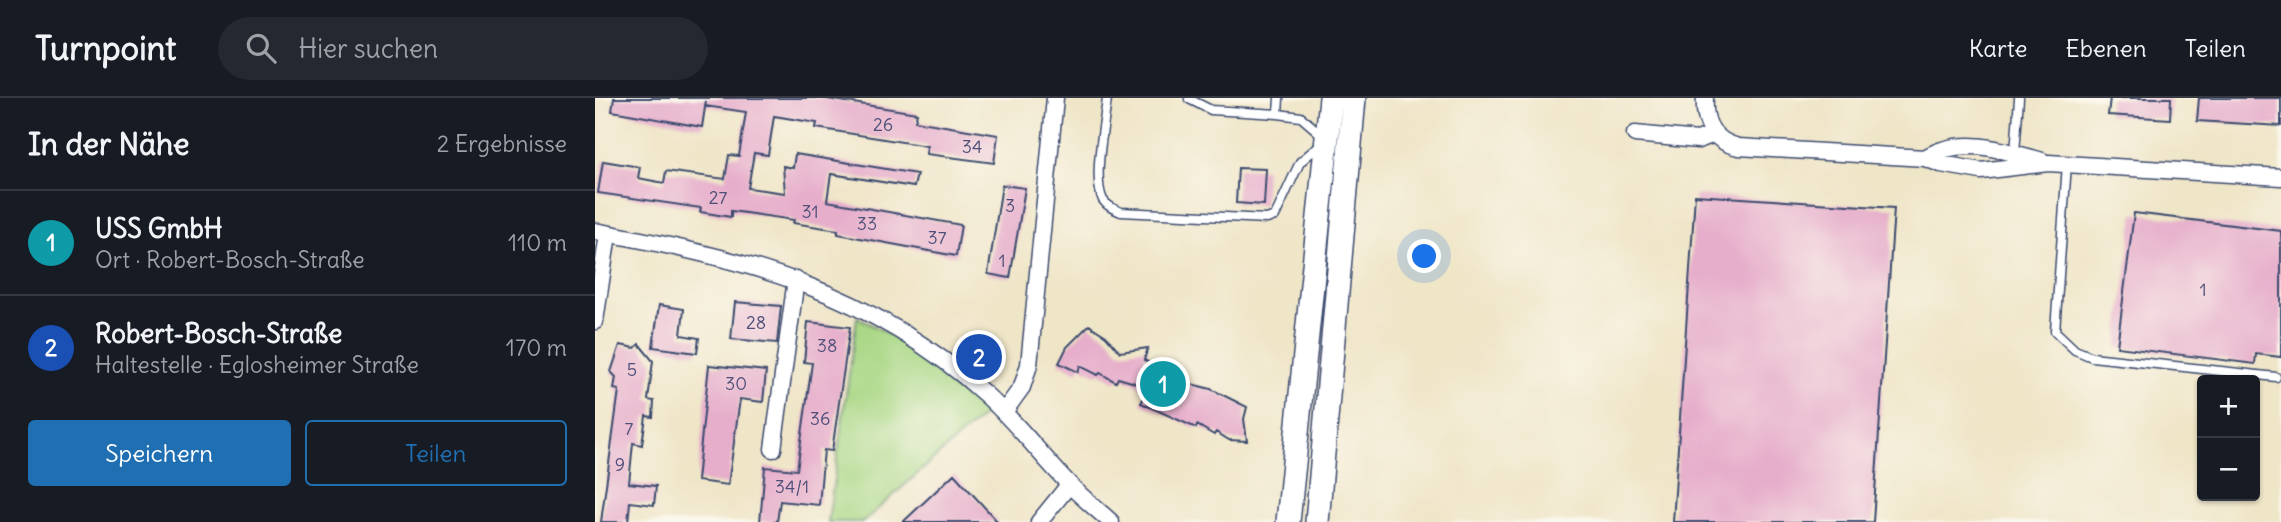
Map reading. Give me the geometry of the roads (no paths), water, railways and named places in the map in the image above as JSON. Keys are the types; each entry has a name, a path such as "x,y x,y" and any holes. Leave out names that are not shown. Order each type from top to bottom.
{"main road":[{"path":"1288,522 1331,98"},
{"path":"1317,522 1354,98"},
{"path":"1305,352 1333,354"}],"street":[{"path":"1004,412 1022,387 1029,365 1055,98"},
{"path":"1705,98 1706,118 1714,134 1727,145 1739,147 1925,158 1941,164 1981,171 2048,163 2281,177"},
{"path":"1635,134 1697,140 1714,134"},
{"path":"1925,158 1951,145 2015,153 2048,163"},
{"path":"595,321 602,232 728,258 796,279 904,332 946,361 1004,412 1069,485 1111,522"},
{"path":"773,449 796,279"},
{"path":"1039,522 1069,485"}],"lane":[{"path":"1107,98 1099,183 1103,199 1111,208 1121,212 1267,219 1275,216 1300,162 1328,139 1301,117 1211,110 1189,99"},
{"path":"1278,114 1279,98"},
{"path":"2015,153 2019,98"},
{"path":"2067,164 2055,331 2075,350 2092,357 2276,377"}],"place":[{"name":"Robert-Bosch-Straße","path":"979,357"},
{"name":"USS GmbH","path":"1163,384"}]}
